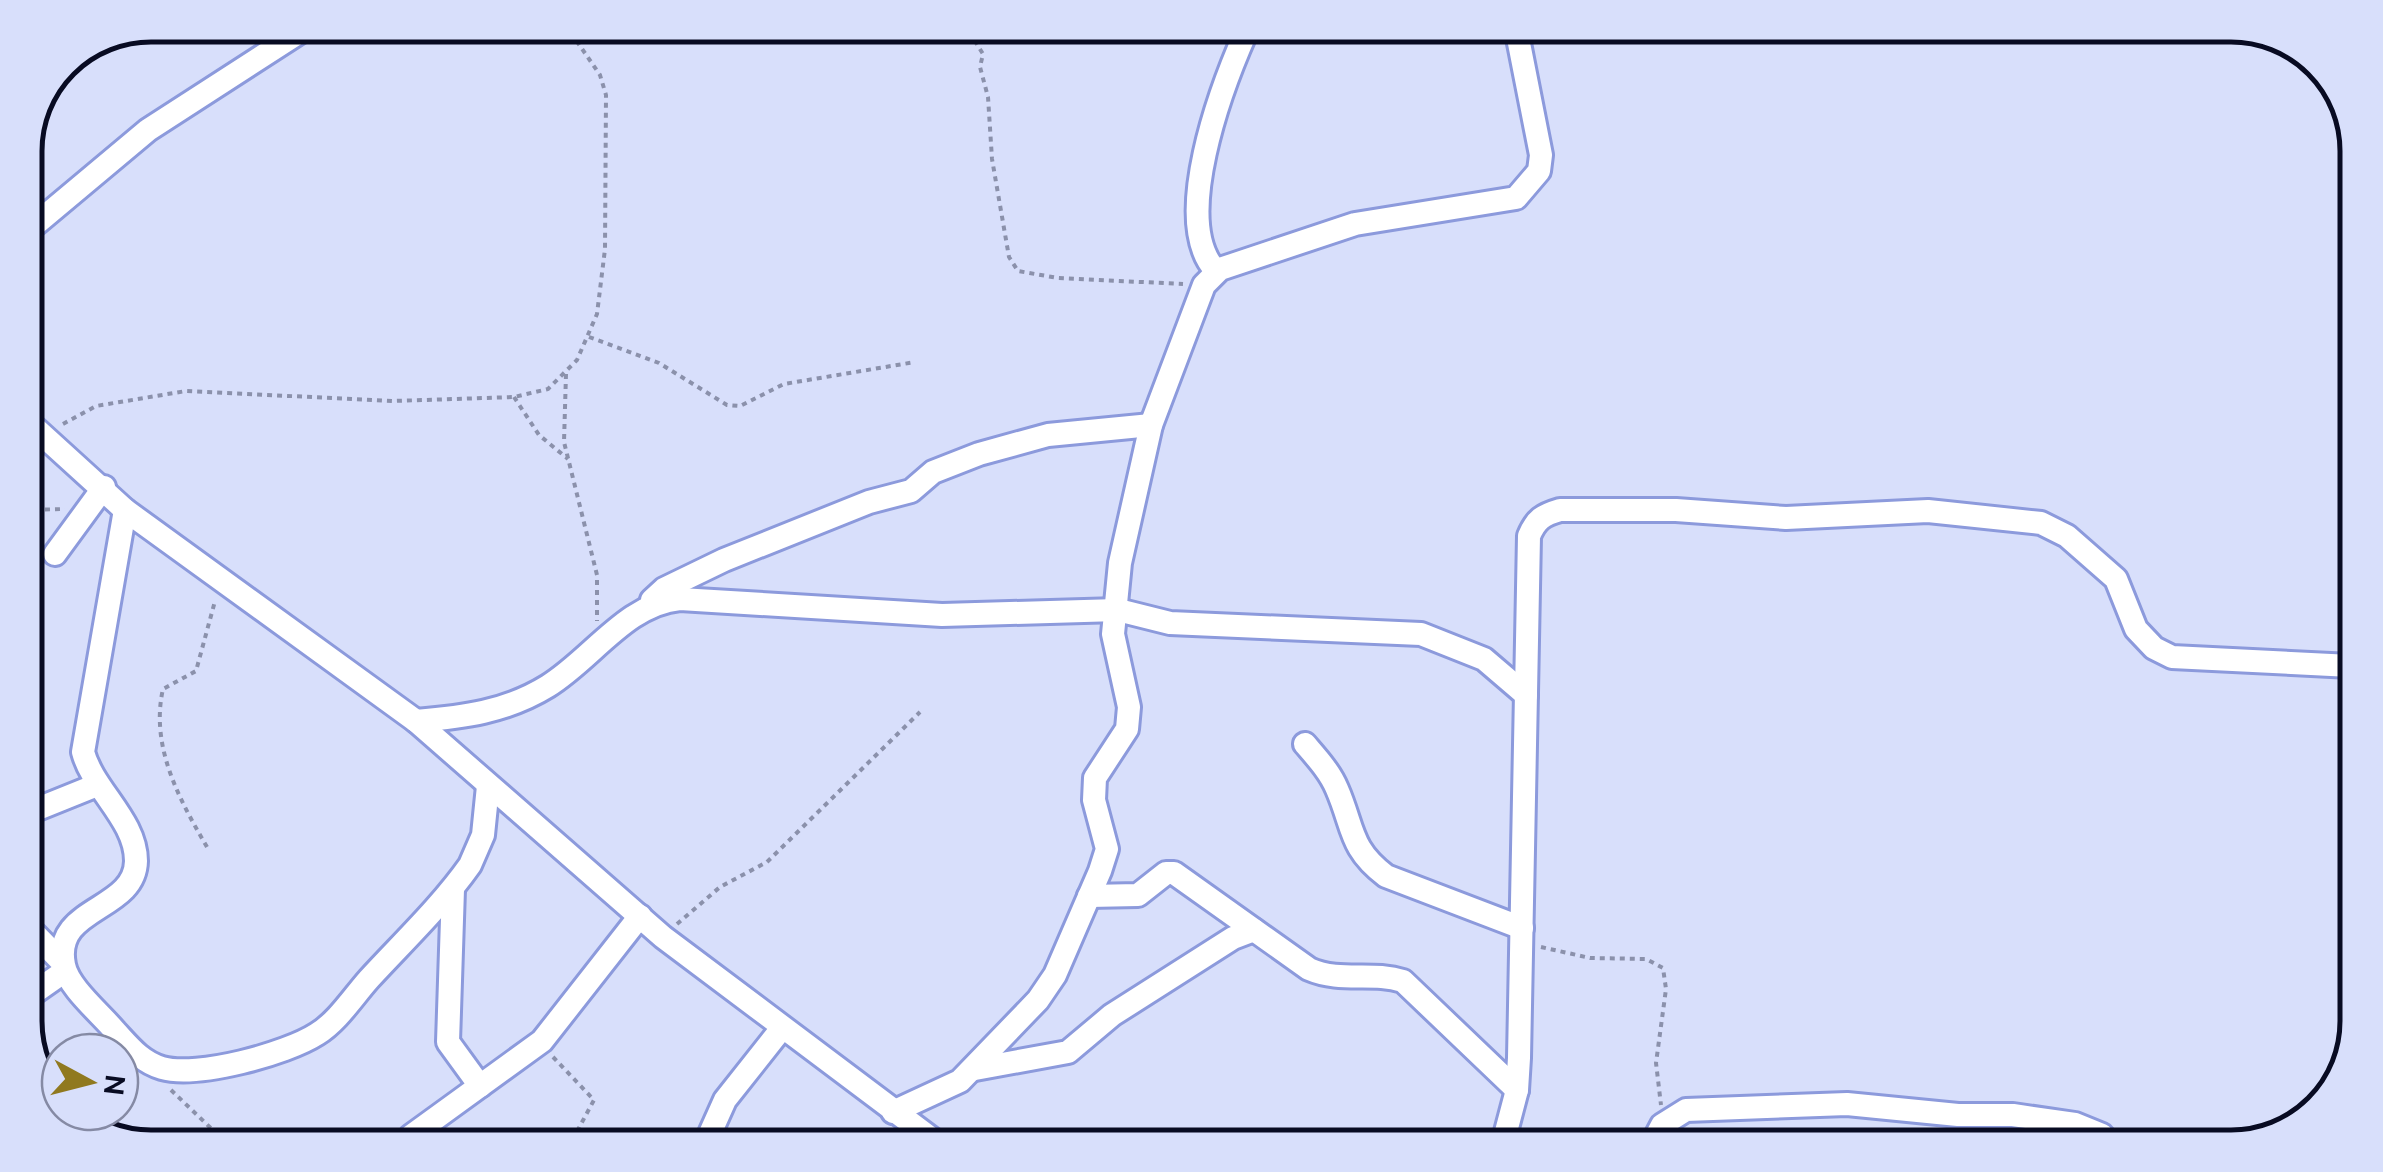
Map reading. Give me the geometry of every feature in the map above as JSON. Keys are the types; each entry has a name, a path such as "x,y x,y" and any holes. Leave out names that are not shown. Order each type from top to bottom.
{"street":[{"path":"43,218 148,130 284,43"},
{"path":"894,1112 960,1080 974,1069 1055,975 1107,848 1094,800 1095,778 1126,729 1129,707 1114,634 1120,563 1151,425 1209,279 1200,248 1206,156 1221,93 1241,43"},
{"path":"1209,279 1355,224 1516,198 1539,171 1541,155 1519,43"},
{"path":"416,721 479,715 516,703 550,685 664,590 712,566 869,502 912,491 948,464 1018,441 1151,425"},
{"path":"43,432 97,496 125,510 416,721 663,937 919,1130"},
{"path":"55,554 97,496"},
{"path":"64,967 64,939 70,927 108,900 130,880 136,868 136,855 122,819 97,785 83,752 84,728 125,510"},
{"path":"1506,1130 1517,1090 1529,536 1536,521 1560,510 1676,510 1786,518 1928,512 2041,522 2067,536 2116,579 2136,629 2154,648 2196,662 2340,666"},
{"path":"647,607 680,600 942,615 1118,610 1170,623 1421,634 1484,659 1526,695"},
{"path":"1305,744 1331,776 1354,843 1368,862 1386,876 1522,928"},
{"path":"43,807 97,785"},
{"path":"43,944 142,1059 184,1072 255,1057 319,1033 453,889 470,865 483,835 488,786"},
{"path":"1089,896 1138,895 1166,873 1174,873 1330,978 1382,976 1403,981 1517,1090"},
{"path":"453,889 448,1042 480,1086"},
{"path":"419,1130 542,1040 640,916"},
{"path":"974,1069 1068,1052 1112,1015 1234,938 1254,930"},
{"path":"43,984 64,967"},
{"path":"712,1130 725,1100 782,1028"},
{"path":"1662,1130 1686,1110 1846,1104 1944,1114 2013,1115 2091,1130"}],"path":[{"path":"46,434 96,406 146,394 186,391 379,400 514,397 548,390 566,373 589,336 605,249 606,95 600,75 578,43"},
{"path":"976,43 983,54 980,67 992,120 992,159 1009,257 1018,270 1030,276 1209,279"},
{"path":"589,336 659,363 726,405 740,406 784,384 915,362"},
{"path":"566,373 563,426 568,460 597,575 595,650"},
{"path":"514,397 539,435 568,460"},
{"path":"43,506 97,496"},
{"path":"207,847 174,791 165,759 159,706 163,688 196,672 222,581"},
{"path":"663,937 720,887 767,862 920,712"},
{"path":"1522,954 1534,947 1549,946 1590,958 1646,959 1663,968 1666,990 1656,1062 1657,1130"},
{"path":"542,1040 594,1100 578,1130"},
{"path":"142,1059 213,1130"}]}
